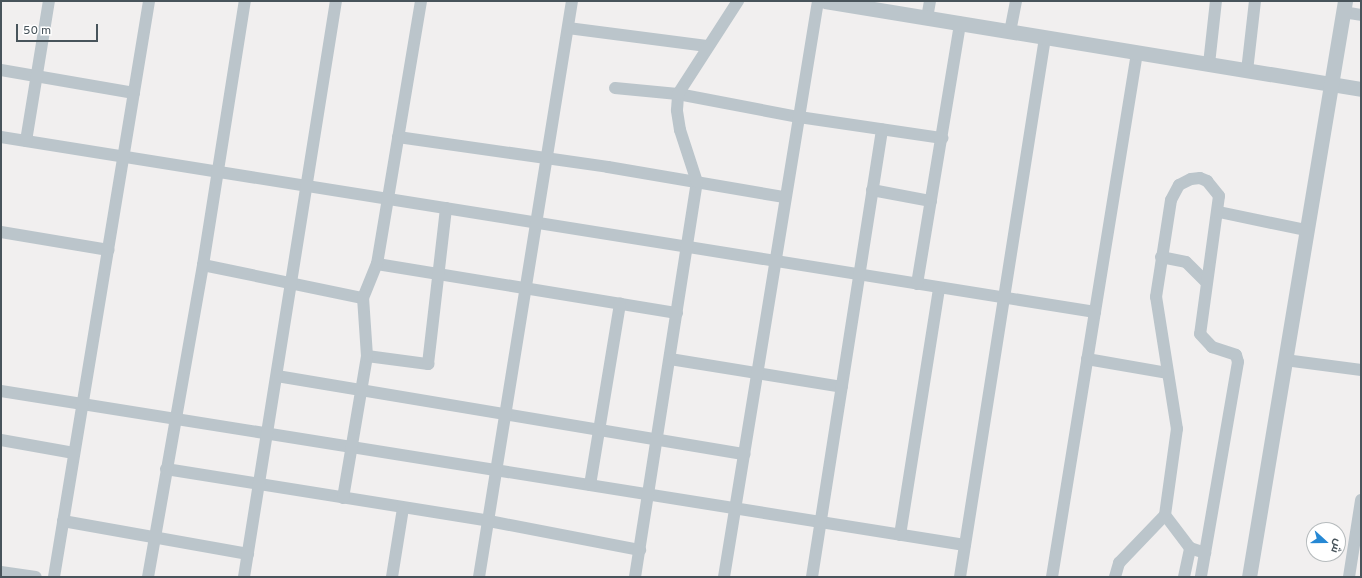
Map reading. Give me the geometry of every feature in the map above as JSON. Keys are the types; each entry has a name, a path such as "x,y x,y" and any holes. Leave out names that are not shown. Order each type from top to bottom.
{"street":[{"path":"26,141 49,1"},
{"path":"54,577 149,1"},
{"path":"148,577 203,265 216,172 245,1"},
{"path":"244,577 336,1"},
{"path":"343,498 367,356 363,298 377,264 421,1"},
{"path":"479,577 572,1"},
{"path":"635,577 658,439 697,182 680,130 677,110 678,94 707,46 738,1"},
{"path":"724,577 776,261 784,197 799,118 818,1"},
{"path":"824,1 1361,89"},
{"path":"927,18 930,1"},
{"path":"1010,32 1016,1"},
{"path":"1209,64 1216,1"},
{"path":"1247,71 1255,1"},
{"path":"1249,577 1305,230 1333,84 1344,7 1361,16"},
{"path":"917,284 960,23"},
{"path":"568,28 707,46"},
{"path":"960,577 1045,38"},
{"path":"1052,577 1137,53"},
{"path":"1,70 134,93"},
{"path":"615,88 678,94 799,118 942,138"},
{"path":"812,577 811,570 821,522 882,129"},
{"path":"1,137 1095,312"},
{"path":"398,137 547,158 784,197"},
{"path":"1115,577 1119,563 1165,516 1177,429 1156,309 1161,257 1171,200 1180,185 1191,179 1207,181 1219,196 1219,212 1206,282 1200,334 1212,347 1236,355 1238,362 1201,577"},
{"path":"872,190 931,201"},
{"path":"367,356 428,364 440,274 446,208"},
{"path":"1219,212 1305,230"},
{"path":"1,232 108,250"},
{"path":"1161,257 1186,262 1206,282"},
{"path":"377,264 677,312"},
{"path":"203,265 363,298"},
{"path":"900,535 939,288"},
{"path":"590,485 620,303"},
{"path":"670,359 842,387"},
{"path":"1087,359 1167,373"},
{"path":"1285,360 1361,370"},
{"path":"277,376 745,454"},
{"path":"1,391 965,545"},
{"path":"1,440 74,453"},
{"path":"166,469 489,521 640,550"},
{"path":"1349,577 1361,500"},
{"path":"392,577 403,508"},
{"path":"1165,516 1190,548 1205,553"},
{"path":"63,521 248,554"},
{"path":"1184,577 1190,548"},
{"path":"1,572 36,577"}]}
